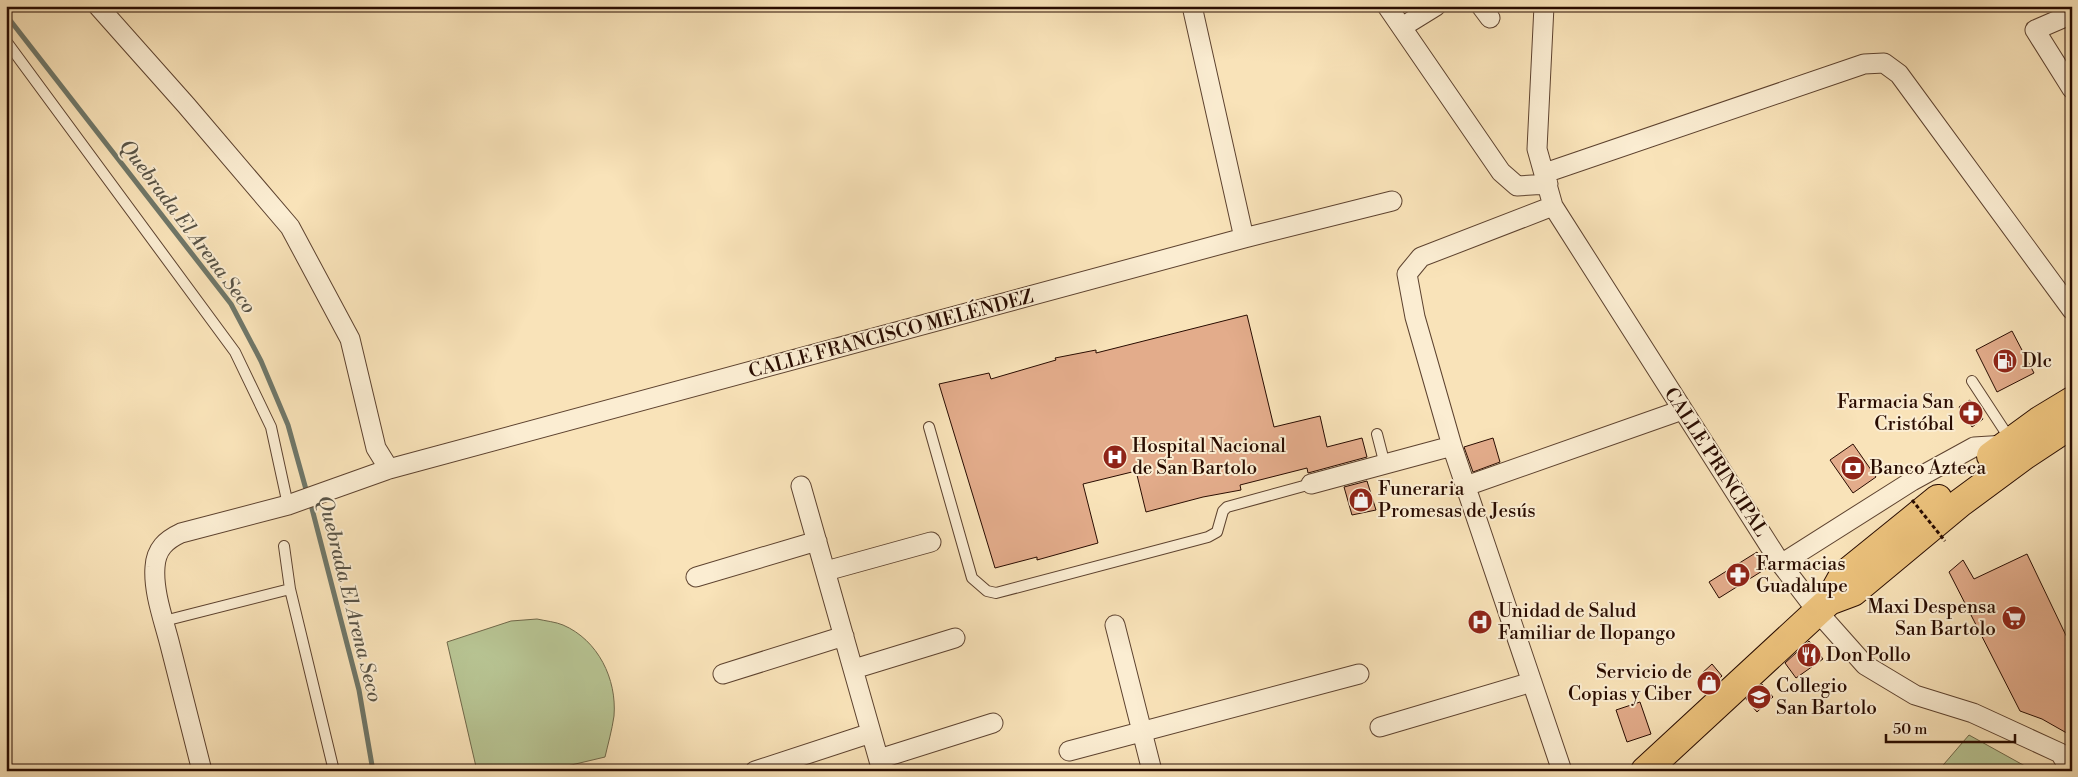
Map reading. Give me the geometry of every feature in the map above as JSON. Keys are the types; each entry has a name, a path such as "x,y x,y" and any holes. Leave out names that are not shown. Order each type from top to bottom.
{"main road":[{"path":"1644,771 1823,606 1843,576 2072,401"},
{"path":"1823,606 1854,592 1908,553 2014,447 2072,424"}],"street":[{"path":"98,6 186,104 290,227 350,339 376,448 389,469"},
{"path":"1192,6 1244,238"},
{"path":"1387,6 1502,172 1517,186 1546,178 1864,64 1884,63 1899,74 2072,310"},
{"path":"1402,27 1436,6"},
{"name":"CALLE PRINCIPAL","path":"1544,6 1537,149 1554,206 1781,564 1823,606 1865,665 1915,695 1973,713 2060,753 2071,771"},
{"path":"2072,14 2035,30 2072,89"},
{"name":"CALLE FRANCISCO MELÉNDEZ","path":"202,771 164,621 155,565 159,552 167,540 181,533 293,504 389,469 1244,238 1392,201"},
{"path":"1554,206 1420,257 1407,274 1415,317 1452,446 1562,771"},
{"path":"1466,486 1682,410"},
{"path":"1311,484 1452,446"},
{"path":"1781,564 1912,481 1974,447 2014,447"},
{"path":"802,486 880,765 993,723"},
{"path":"696,577 818,541"},
{"path":"826,571 932,542"},
{"path":"1115,625 1152,771"},
{"path":"723,674 844,636"},
{"path":"854,669 955,638"},
{"path":"1069,751 1142,730 1359,674"},
{"path":"1380,727 1532,682"},
{"path":"755,771 871,733"}],"lane":[{"path":"6,41 235,352 271,427 293,504"},
{"path":"1972,381 2014,447"},
{"path":"929,427 972,578 987,591 996,593 1208,538 1217,532 1223,510 1227,507 1311,484"},
{"path":"1377,434 1385,465"},
{"path":"284,546 290,590 334,771"},
{"path":"164,621 290,590"}],"path":[{"path":"1912,500 1945,541"}],"green space":[{"path":"537,619 560,624 575,632 586,640 603,662 612,688 614,702 614,716 605,757 546,771 477,771 447,642 511,621"},
{"path":"1969,735 2034,771 1938,771"}],"building":[{"path":"1247,315 1274,427 1320,416 1327,447 1362,438 1367,457 1308,473 1307,468 1240,485 1241,490 1203,497 1146,512 1136,471 1083,484 1098,543 1037,560 1037,557 995,568 939,384 989,373 991,379 1056,360 1055,358 1096,350 1096,353"},
{"name":"Dlc","path":"2012,331 2034,373 1997,392 1976,350"},
{"name":"Farmacia San Cristóbal","path":"1970,400 1983,419 1972,427 1959,407"},
{"path":"1493,438 1500,462 1473,472 1464,447"},
{"name":"Banco Azteca","path":"1853,444 1876,477 1853,493 1830,460"},
{"name":"Funeraria Promesas de Jesús","path":"1367,481 1376,510 1352,515 1344,487"},
{"name":"Farmacias Guadalupe","path":"1757,552 1767,568 1719,598 1709,582"},
{"name":"Maxi Despensa San Bartolo","path":"2027,554 2072,648 2072,736 2042,719 2020,711 1949,572 1963,560 1974,579"},
{"path":"1809,641 1823,659 1796,678 1785,663"},
{"name":"Servicio de Copias y Ciber","path":"1712,664 1722,676 1707,690 1700,675"},
{"name":"Collegio San Bartolo","path":"1762,684 1773,697 1757,712 1746,699"},
{"path":"1640,702 1651,734 1627,742 1616,710"}],"waterway":[{"name":"Quebrada El Arena Seco","path":"6,15 231,304 261,361 288,425 307,493"},
{"name":"Quebrada El Arena Seco","path":"310,501 359,690 373,771"}],"place":[{"name":"Dlc","path":"2005,361"},
{"name":"Farmacia San Cristóbal","path":"1971,413"},
{"name":"Hospital Nacional de San Bartolo","path":"1115,457"},
{"name":"Banco Azteca","path":"1853,468"},
{"name":"Funeraria Promesas de Jesús","path":"1361,500"},
{"name":"Farmacias Guadalupe","path":"1738,575"},
{"name":"Maxi Despensa San Bartolo","path":"2014,618"},
{"name":"Unidad de Salud Familiar de Ilopango","path":"1480,622"},
{"name":"Don Pollo","path":"1809,655"},
{"name":"Servicio de Copias y Ciber","path":"1709,683"},
{"name":"Collegio San Bartolo","path":"1759,697"}]}
